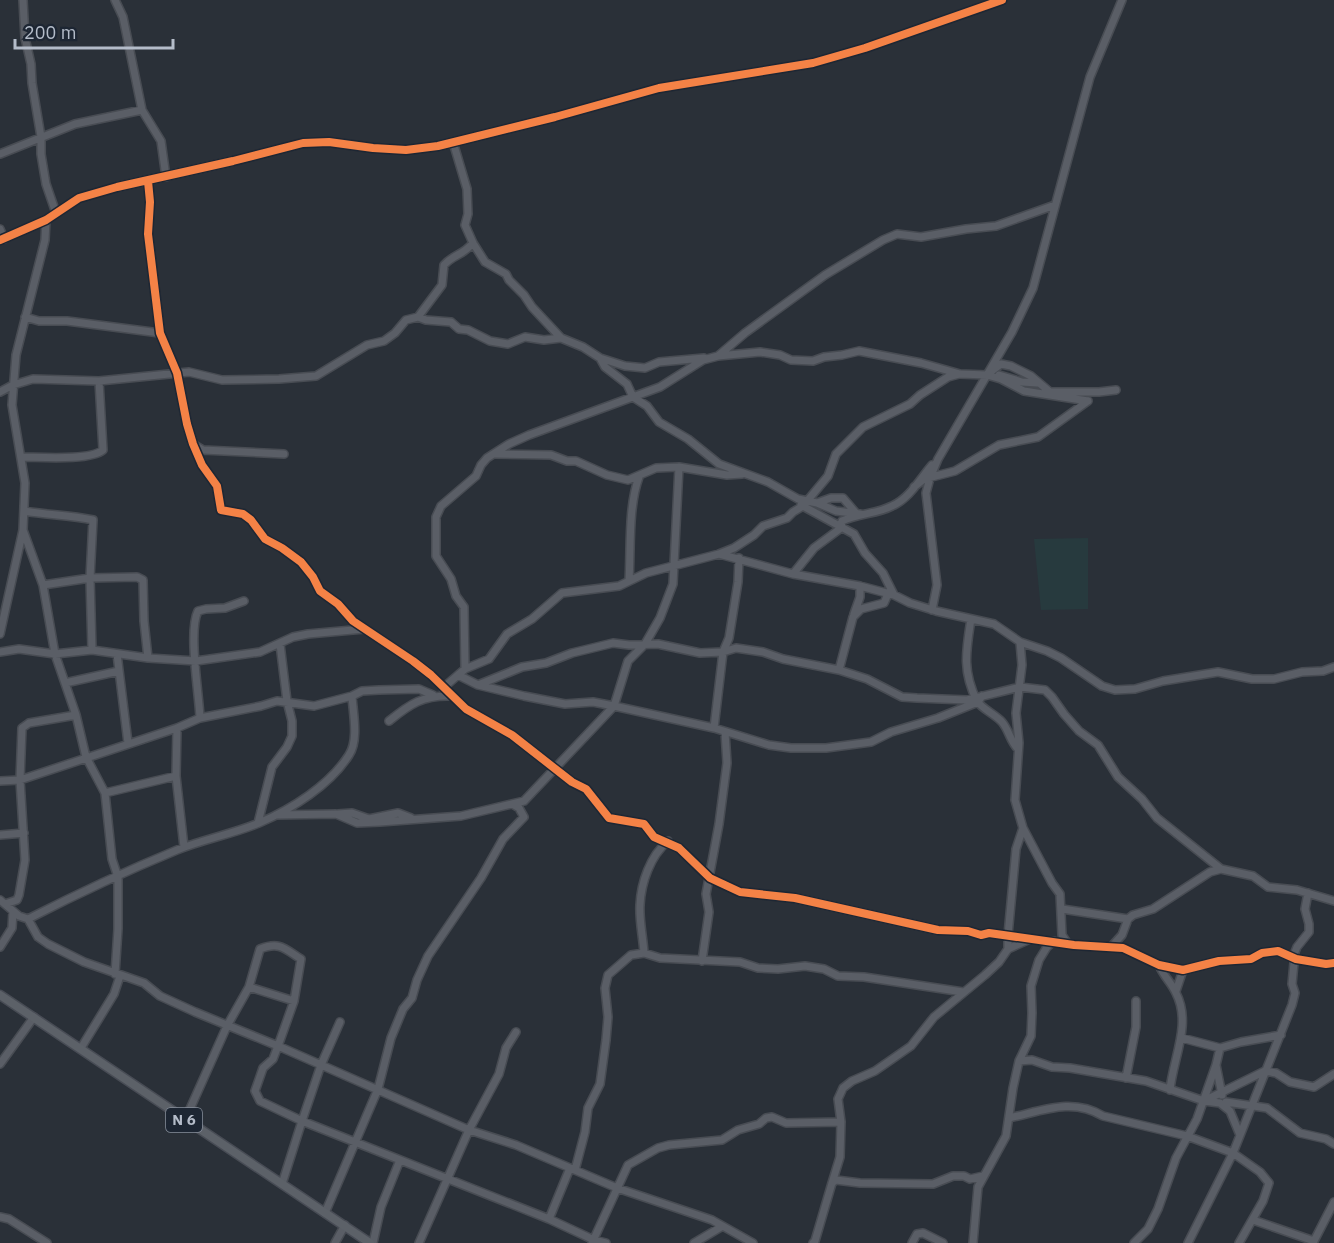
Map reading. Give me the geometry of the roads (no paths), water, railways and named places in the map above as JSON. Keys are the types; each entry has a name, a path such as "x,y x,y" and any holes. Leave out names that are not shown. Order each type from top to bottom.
{"main road":[{"name":"N 6","path":"0,995 371,1243"}],"street":[{"path":"22,0 25,38 41,137 41,154 46,184 56,213"},
{"path":"116,0 123,16 142,110 161,141 165,177"},
{"path":"0,229 2,239 46,220 79,198 303,143 329,142 406,150 453,142 660,88 813,63 866,48 1002,0"},
{"path":"932,610 937,585 927,493 930,478 938,459 1012,332 1033,288 1090,77 1122,0"},
{"path":"0,154 75,124 142,110"},
{"path":"453,142 467,189 468,214 465,225 472,243 485,262 506,274 561,338 583,347 600,358 625,366 645,368 659,362 760,352 780,355 791,360 813,361 859,351 921,363 960,374 1003,375 1022,382 1037,383"},
{"path":"148,181 150,202 148,234 160,333 177,373 193,444 202,465 217,486 221,510 243,514 251,520 265,539 301,562 313,577 320,591 338,604 352,621 413,661 466,709 512,735 572,782 586,789 609,818 644,824 654,837 680,848 710,878 740,892 795,898 938,930 968,931 981,935 989,933 1068,944 1123,948 1159,965 1183,970 1219,961 1251,959 1262,953 1278,951 1296,959 1326,964 1334,963"},
{"path":"465,669 464,607 456,596 451,579 436,556 436,517 441,506 476,476 481,465 493,454 529,435 660,387 703,360 718,356 794,297 855,255 883,240 897,234 921,237 996,226 1055,205"},
{"path":"0,634 24,530 25,483 12,405 16,355 45,240 46,220"},
{"path":"418,317 423,307 442,285 444,265 448,260 465,253 472,243"},
{"path":"25,317 39,321 67,321 160,333"},
{"path":"0,392 33,379 99,381 189,372 222,380 316,376 367,345 384,341 395,333 406,320 418,317 451,322 459,329 468,330 490,341 508,344 525,337 544,340 561,338"},
{"path":"600,358 605,367 627,384 633,398 647,406 659,422 688,439 719,464 768,482 854,534 865,553 882,573 891,595"},
{"path":"988,375 1001,364 1011,366 1031,376 1050,392 1116,390"},
{"path":"443,688 465,669 489,659 507,634 532,619 562,593 619,586 645,573 719,554 734,548 763,526 787,518 806,504 828,476 836,454 863,427 910,404 948,377 960,374"},
{"path":"914,487 924,479 955,471 999,445 1038,437 1088,401 1024,392 1001,379 988,375"},
{"path":"21,457 70,458 98,454 103,450 99,381"},
{"path":"193,444 203,450 284,454"},
{"path":"493,454 551,455 567,461 576,461 607,475 628,480 656,468 679,467 727,475 746,474"},
{"path":"817,503 836,511 858,513 892,507 904,499 938,459"},
{"path":"276,815 336,814 357,823 461,816 524,801 614,705 628,661 645,644 667,602 674,567 679,467"},
{"path":"629,581 633,492 639,477"},
{"path":"806,504 831,498 843,498 858,513"},
{"path":"24,511 71,515 93,520 90,578 92,650"},
{"path":"793,574 814,548 841,528 842,521 858,513"},
{"path":"24,530 43,585 55,654 76,715 86,757 105,793 112,859 118,877 118,975 114,994 81,1048"},
{"path":"719,554 793,574 860,586 932,610 994,624 1020,642 1047,651 1102,686 1115,690 1135,689 1163,681 1218,672 1252,679 1274,679 1334,667"},
{"path":"714,728 723,652 729,638 738,582 739,558"},
{"path":"43,585 90,578 137,577 143,580 148,658"},
{"path":"839,670 853,616 861,597 860,586"},
{"path":"853,616 861,609 884,603 891,595"},
{"path":"200,718 193,641 194,618 198,611 225,608 244,601"},
{"path":"971,619 966,646 966,674 979,698 1003,723 1013,744 1018,749"},
{"path":"0,652 18,650 55,654 92,650 148,658 196,661 260,652 308,634 364,629"},
{"path":"1020,642 1022,665 1016,713 1018,749 1015,800 1023,828 1060,894 1062,935 1068,944"},
{"path":"478,685 522,667 546,663 572,653 613,643 658,644 700,653 723,652 736,648 763,652 867,679 902,697 967,700 1020,687 1045,690 1079,731 1098,745 1118,777 1142,799 1157,818 1221,869 1253,876 1268,887 1287,888 1334,900"},
{"path":"258,823 272,767 292,736 292,721 287,701 280,644"},
{"path":"117,654 128,743"},
{"path":"65,683 119,671"},
{"path":"458,675 478,685 565,704 593,702 614,705 714,728 769,745 791,748 854,746 871,742 891,732 938,718 979,698"},
{"path":"0,782 20,780 177,728 200,718 277,701 314,706 362,691 419,689 433,695 451,696"},
{"path":"389,721 409,705 433,695"},
{"path":"28,919 87,888 118,877 184,847 276,815 323,786 351,753 354,719 352,696"},
{"path":"3,902 17,900 26,860 20,780 22,728 29,723 76,715"},
{"path":"177,728 176,776 184,847"},
{"path":"702,961 709,912 706,894 727,764 725,732"},
{"path":"105,793 176,776"},
{"path":"325,1213 378,1089 391,1038 403,1008 412,998 428,956 503,839 524,817 519,807 514,805"},
{"path":"1008,949 1016,849 1023,828"},
{"path":"0,835 24,832"},
{"path":"644,953 639,907 642,891 655,856 668,842"},
{"path":"1111,947 1122,935 1128,919 1133,915 1153,909 1210,872 1221,869"},
{"path":"1188,1243 1233,1153 1281,1035 1295,993 1292,984 1296,947 1309,932 1305,909 1308,893"},
{"path":"3,902 19,916 28,919 38,937 84,962 144,983 160,996 469,1130 516,1145 617,1188 712,1220 753,1243"},
{"path":"1062,909 1128,919"},
{"path":"0,948 12,928 13,911"},
{"path":"813,1243 840,1157 841,1122 838,1098 843,1088 852,1081 875,1071 896,1055 934,1017 999,962 1008,949 1030,939"},
{"path":"973,1243 978,1187 1006,1136 1019,1061 1031,1036 1031,987 1039,960 1054,941"},
{"path":"184,1120 227,1026 249,987 260,949 269,945 280,945 301,959 294,1001 273,1059 263,1068 255,1091 255,1096 260,1101 302,1121 549,1219 593,1241 606,1243"},
{"path":"549,1219 573,1169 585,1132 588,1108 601,1078 608,1017 605,988 609,975 632,955 644,953 660,958 740,962 758,968 778,969 805,966 824,969 838,976 864,977 963,992"},
{"path":"1159,965 1164,976 1176,991 1183,1012 1182,1038 1170,1090"},
{"path":"1176,991 1183,970"},
{"path":"249,987 294,1001"},
{"path":"1126,1078 1136,1027 1136,1001"},
{"path":"0,1064 34,1017"},
{"path":"282,1184 321,1065 340,1022"},
{"path":"419,1243 469,1130 499,1074 506,1048 516,1032"},
{"path":"1182,1038 1220,1048 1281,1035"},
{"path":"1134,1243 1148,1229 1158,1209 1176,1158 1204,1101 1220,1048"},
{"path":"1019,1061 1032,1060 1052,1067 1146,1081 1204,1101 1220,1103 1230,1110"},
{"path":"1216,1065 1222,1094 1240,1135"},
{"path":"1204,1101 1265,1071 1276,1073 1290,1082 1314,1087 1334,1074"},
{"path":"1226,1102 1267,1108 1300,1133 1326,1139 1334,1144"},
{"path":"1009,1118 1073,1105 1091,1108 1103,1116 1187,1136 1233,1153 1260,1172 1269,1182 1263,1201 1239,1243"},
{"path":"593,1241 628,1165 669,1145 722,1140 738,1130 759,1124 766,1118 772,1117 786,1123 841,1122"},
{"path":"371,1243 381,1208 400,1160"},
{"path":"832,1183 836,1180 860,1183 933,1184 953,1176 964,1176 970,1179 983,1176"},
{"path":"1253,1221 1314,1242 1334,1202"},
{"path":"0,1217 9,1219 47,1243"},
{"path":"335,1243 345,1226"},
{"path":"694,1243 721,1227"},
{"path":"912,1243 917,1234 923,1233 943,1243"}]}
